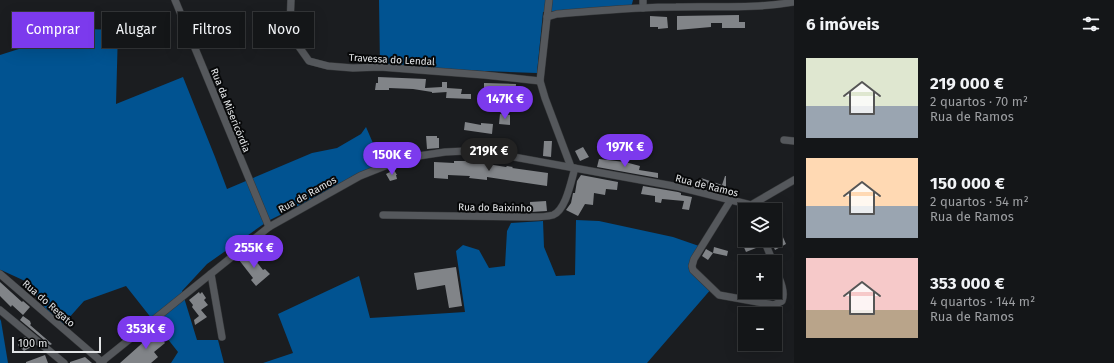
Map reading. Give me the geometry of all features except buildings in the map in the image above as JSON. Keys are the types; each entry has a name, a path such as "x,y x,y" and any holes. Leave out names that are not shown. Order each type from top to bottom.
{"street":[{"name":"Rua da Misericórdia","path":"175,0 269,227"},
{"name":"Travessa do Lendal","path":"291,0 290,25 297,44 309,61 328,66 353,68 380,67 540,81"},
{"path":"549,0 540,81 545,98 573,168"},
{"path":"643,0 643,8"},
{"path":"547,17 557,14 643,8 754,7 782,2 794,2"},
{"path":"784,140 794,141"},
{"name":"Rua de Ramos","path":"102,363 269,227 360,176 405,158 425,154 466,152 508,156 680,188 738,203"},
{"name":"Rua do Baixinho","path":"383,216 544,217 554,214 561,209 565,201 573,168"},
{"name":"Rua de Ramos","path":"758,203 794,180"},
{"path":"730,201 694,259 692,266 693,270 719,295 738,298"},
{"name":"Rua do Regato","path":"0,274 102,363"},
{"path":"211,274 222,337"},
{"path":"743,299 774,304 782,301 784,296 782,288"},
{"path":"0,310 64,363"}],"shaded area":[{"path":"379,0 633,0 631,8 543,12 537,73 380,67"},
{"path":"94,29 102,30 102,48 118,48 116,104 183,77 227,189 312,153 337,148 361,134 366,127 382,164 268,221 207,264 182,291 197,340 218,340 224,363 171,363 178,352 126,286 84,301 59,329 25,281 1,270 0,271 0,55 22,48 94,48"},
{"path":"576,220 599,221 673,237 699,246 692,267 712,288 647,363 263,363 293,353 278,314 359,276 370,318 465,312 456,251 463,245 479,250 489,268 505,266 507,231 511,223 543,221 544,247 556,276 575,275"},
{"path":"0,319 1,321 8,363 0,363"}]}
